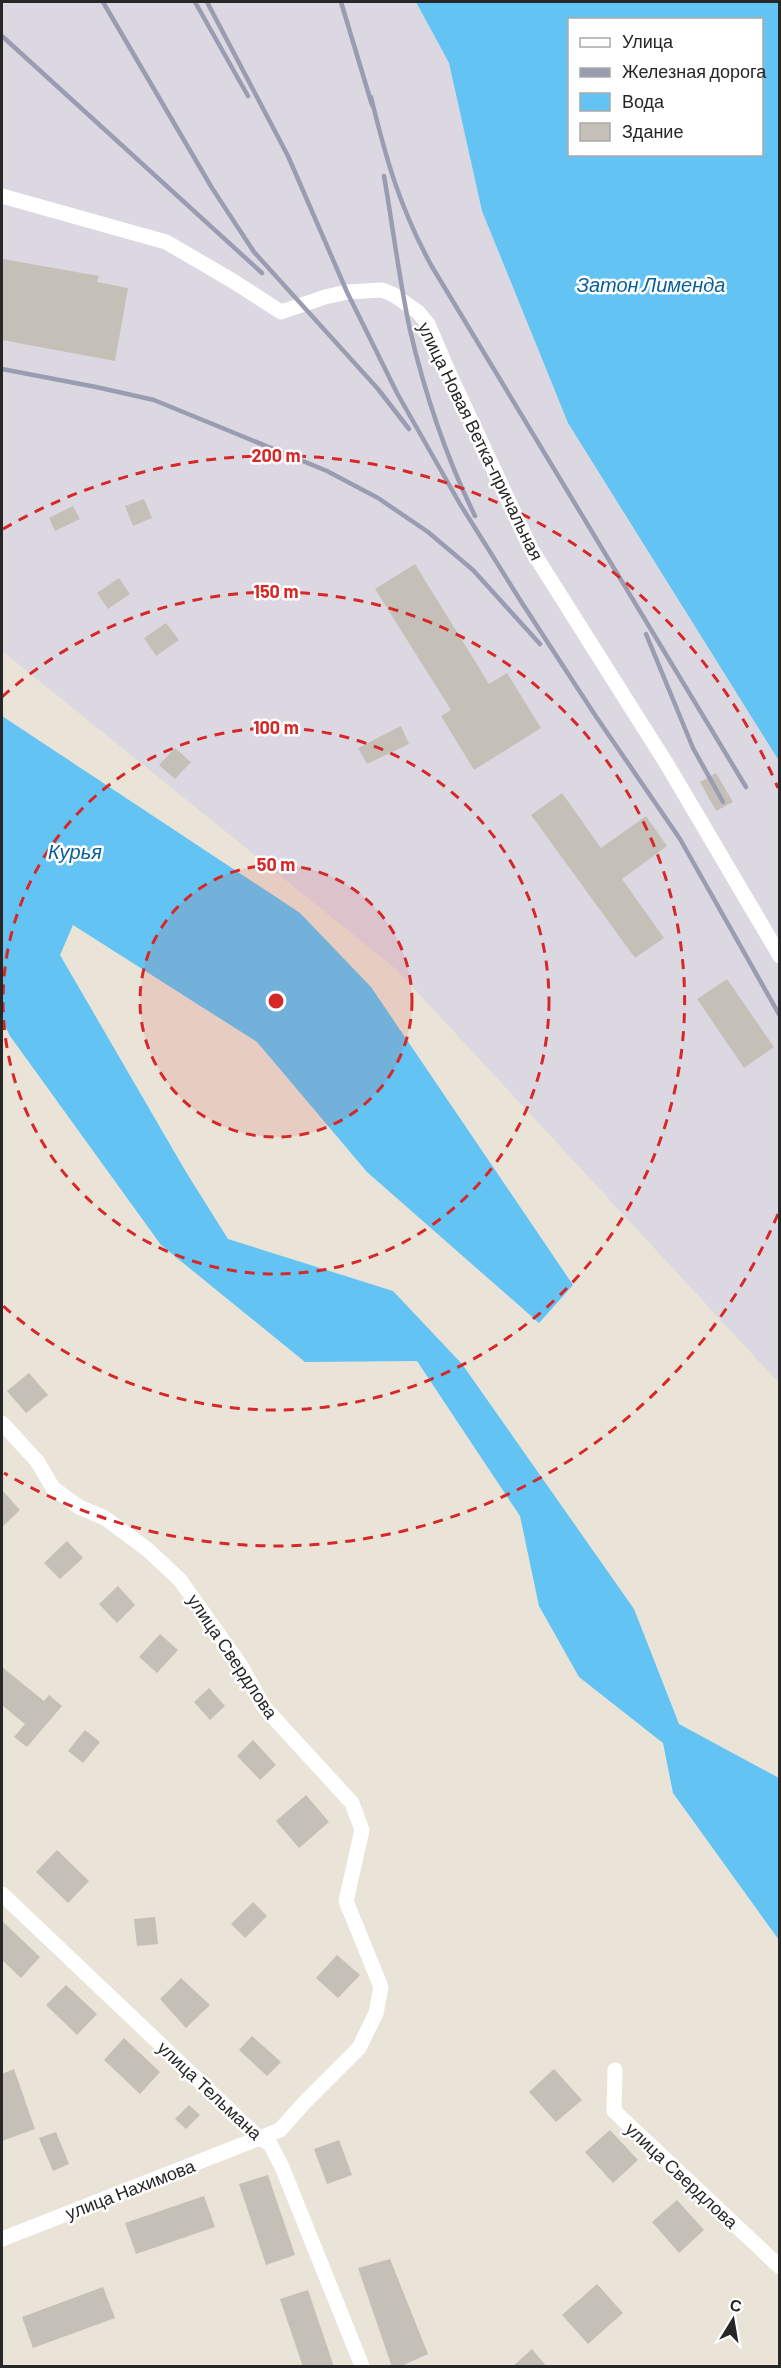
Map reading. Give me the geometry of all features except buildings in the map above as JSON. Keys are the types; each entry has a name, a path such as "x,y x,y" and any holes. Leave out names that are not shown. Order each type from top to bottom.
{"street":[{"name":"улица Новая Ветка-причальная","path":"2,196 166,242 281,312 347,292 382,290 394,295 418,312 428,324 531,549 668,766 780,956"},
{"name":"улица Свердлова","path":"2,1423 37,1461 53,1488 79,1507 105,1518 148,1550 180,1580 238,1663 264,1707 352,1803 362,1830 346,1901 381,1987 376,2013 359,2048 280,2130 258,2137"},
{"name":"улица Тельмана","path":"2,1894 258,2137 270,2144 282,2167 362,2367"},
{"name":"улица Свердлова","path":"615,2070 614,2112 780,2267"},
{"name":"улица Нахимова","path":"2,2239 258,2137"}],"shaded area":[{"path":"2,2 416,2 449,63 482,211 568,423 779,761 779,1383 396,969 2,651"}],"water":[{"name":"Затон Лименда","path":"416,2 779,2 779,761 568,423 482,211 449,63"},
{"name":"Курья","path":"2,716 300,913 371,987 573,1285 539,1323 367,1172 257,1042 73,925 60,955 186,1172 228,1239 393,1291 462,1364 634,1609 679,1724 779,1778 779,1940 673,1793 663,1743 579,1677 539,1606 520,1516 417,1361 305,1362 161,1245 10,1036 2,1020"}],"railway":[{"path":"103,2 212,188 254,252 378,389 409,429"},
{"path":"195,2 248,96"},
{"path":"207,2 288,156 347,292 397,393 460,504 522,603 680,839 780,1016"},
{"path":"341,2 372,105"},
{"path":"2,36 262,273"},
{"path":"371,97 395,183 431,265 746,787"},
{"path":"384,176 403,292 416,354 446,448 475,516"},
{"path":"2,369 154,400 327,471 378,498 428,532 473,570 540,644"},
{"path":"646,634 693,748 723,802"}]}
